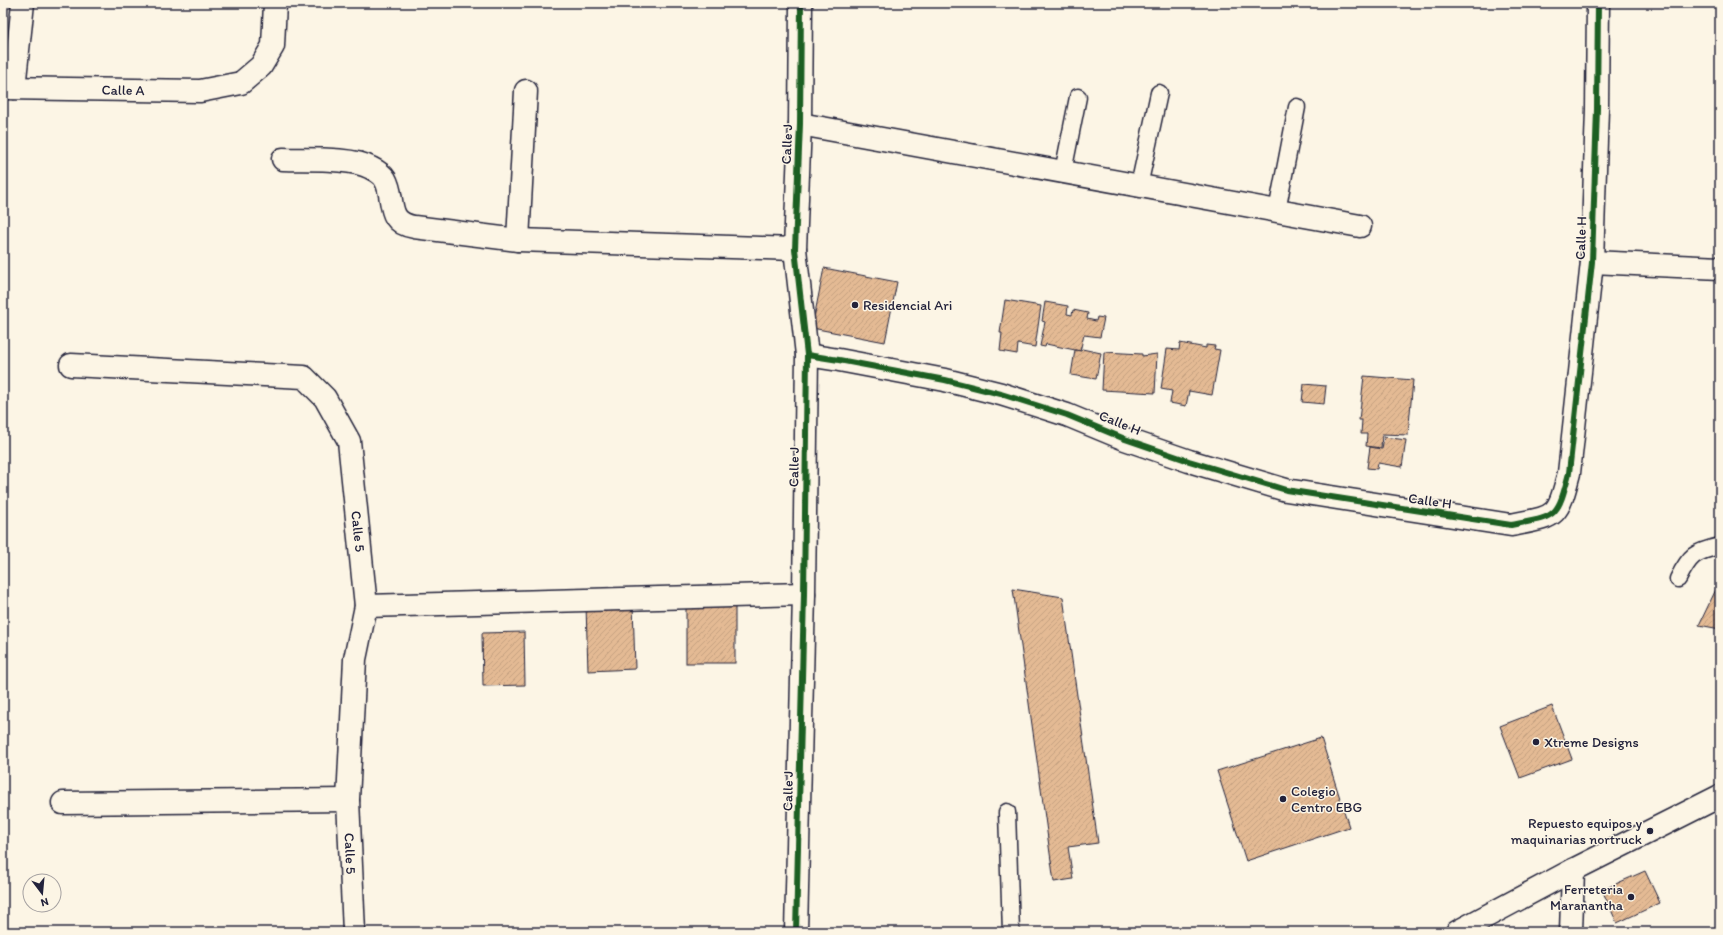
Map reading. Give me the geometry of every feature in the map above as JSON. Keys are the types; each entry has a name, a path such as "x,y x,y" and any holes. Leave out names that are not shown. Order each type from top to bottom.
{"street":[{"path":"8,88 23,3"},
{"name":"Calle A","path":"8,88 200,91 241,83 261,66 273,46 275,3"},
{"name":"Calle J","path":"796,932 804,594 807,356 795,249 800,124 801,3"},
{"name":"Calle H","path":"807,356 839,360 945,380 1001,394 1067,415 1125,439 1189,461 1286,490 1511,525 1546,518 1556,512 1562,501 1570,473 1592,262 1598,109 1598,3"},
{"path":"518,240 526,91"},
{"path":"800,124 1360,226"},
{"path":"283,159 355,162 369,167 384,179 394,214 399,222 406,226 518,240 795,249"},
{"path":"1592,262 1720,268"},
{"name":"Calle 5","path":"71,365 304,377 326,398 349,441 366,606 355,659 348,800 354,932"},
{"path":"366,606 804,594"},
{"path":"1457,932 1573,870 1720,796"},
{"path":"63,803 348,800"},
{"path":"1571,932 1573,870"}],"lane":[{"path":"1139,186 1159,93"},
{"path":"1063,172 1078,98"},
{"path":"1277,211 1297,107"},
{"path":"1678,579 1686,562 1699,551 1720,546"},
{"path":"1007,812 1011,932"}],"building":[{"name":"Residencial Ari","path":"824,268 897,282 885,342 812,328"},
{"path":"1005,300 1041,306 1035,347 1018,344 1017,354 1000,351 1002,333 1000,333"},
{"path":"1045,302 1068,306 1067,314 1072,315 1073,310 1088,313 1087,319 1096,321 1097,317 1104,318 1100,337 1084,335 1080,351 1046,344 1045,347 1040,346 1045,322 1042,321"},
{"path":"1180,343 1206,348 1206,345 1215,346 1214,349 1220,350 1212,395 1189,391 1186,406 1170,403 1172,391 1161,389 1167,349 1179,350"},
{"path":"1082,349 1101,353 1096,379 1071,375 1075,350 1081,351"},
{"path":"1104,352 1142,354 1142,356 1157,354 1155,393 1102,390"},
{"path":"1364,376 1413,380 1408,435 1382,434 1381,448 1366,446 1367,434 1361,434 1362,420 1359,420"},
{"path":"1304,384 1326,386 1324,404 1302,402"},
{"path":"1384,437 1406,440 1402,467 1378,463 1377,469 1367,468 1370,447 1382,449"},
{"path":"1720,581 1720,629 1699,625"},
{"path":"1013,589 1063,597 1098,843 1068,847 1073,879 1054,882"},
{"path":"686,603 735,603 735,663 686,663"},
{"path":"633,604 635,669 588,671 586,606"},
{"path":"524,632 525,685 483,686 482,633"},
{"name":"Xtreme Designs","path":"1552,706 1572,759 1520,778 1500,726"},
{"name":"Colegio Centro EBG","path":"1321,738 1349,827 1246,861 1217,771"},
{"name":"Ferreteria Maranantha","path":"1645,871 1660,903 1617,923 1602,890"}],"cycle path":[{"path":"796,932 804,594 807,355 795,249 800,124 801,3"},
{"path":"807,355 945,380 1001,394 1067,415 1125,439 1189,461 1286,490 1511,525 1546,517 1553,513 1558,507 1569,473 1592,262 1597,109 1598,3"}],"place":[{"name":"Residencial Ari","path":"855,305"},
{"name":"Xtreme Designs","path":"1536,742"},
{"name":"Colegio Centro EBG","path":"1283,799"},
{"name":"Repuesto equipos y maquinarias nortruck","path":"1650,831"},
{"name":"Ferreteria Maranantha","path":"1631,897"}]}
